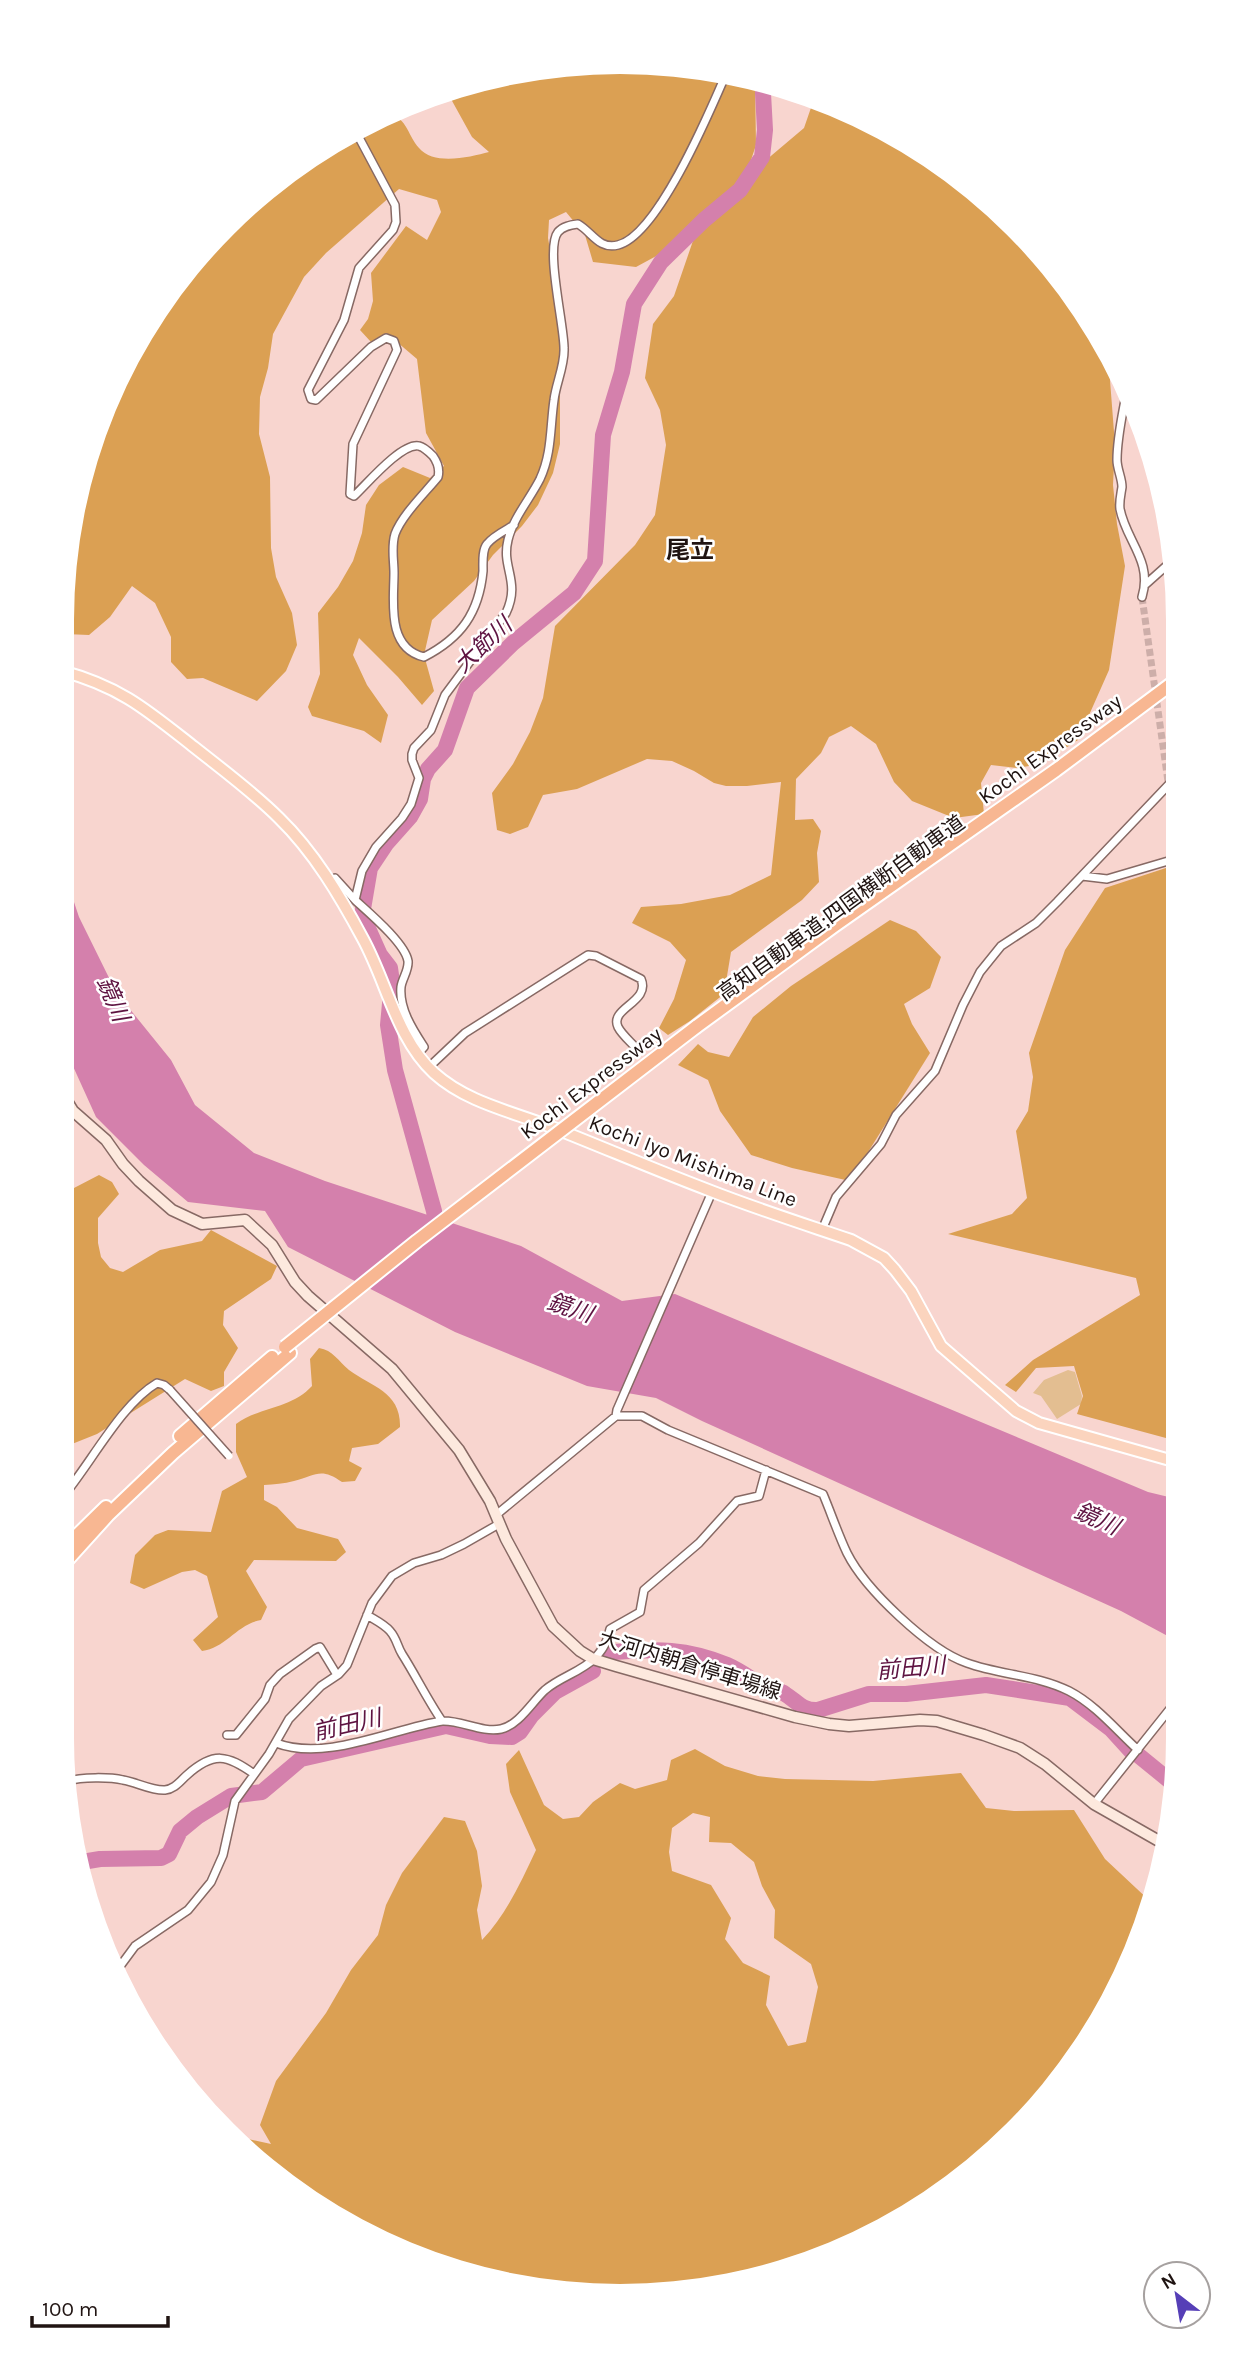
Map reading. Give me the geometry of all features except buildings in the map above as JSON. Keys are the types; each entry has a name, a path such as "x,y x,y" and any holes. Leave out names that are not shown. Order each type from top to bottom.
{"highway":[{"name":"Kochi Expressway","path":"74,1538 168,1447 558,1131 698,1030 834,926 1056,770 1166,688"},
{"name":"高知自動車道;四国横断自動車道","path":"698,1030 1119,734 1166,697"},
{"name":"Kochi Expressway","path":"74,1553 108,1515 173,1453 287,1350"}],"main road":[{"name":"Kochi Iyo Mishima Line","path":"74,675 102,684 146,709 271,810 299,840 352,919 372,955 407,1037 428,1068 464,1093 712,1192 851,1240 884,1258 911,1292 941,1346 1016,1411 1039,1423 1166,1459"},
{"name":"大河内朝倉停車場線","path":"74,1112 106,1140 139,1181 172,1210 202,1224 245,1220 272,1245 295,1282 393,1369 458,1450 490,1501 497,1520 553,1626 593,1660 829,1724 849,1726 920,1720 947,1723 1020,1748 1045,1764 1094,1804 1157,1841"}],"street":[{"path":"356,901 357,885 369,858 402,818 414,797 419,778 412,760 414,748 431,730 444,695 506,613 512,599 507,545 514,525 540,477 551,445 554,399 564,351 561,308 555,278 554,243 558,232 578,224 604,245 618,245 634,235 675,184 722,83"},
{"path":"360,140 395,205 396,222 393,230 359,268 344,320 308,390 311,399 316,400 372,347 386,338 394,341 397,350 353,444 350,494 354,496 393,458 412,447 425,449 434,458 439,470 438,477 394,536 391,608 403,644 412,653 424,657 441,649 474,613 481,590 487,543 514,525"},
{"path":"1124,408 1118,441 1117,463 1122,484 1119,505 1123,520 1140,555 1146,584 1142,597"},
{"path":"1146,584 1164,568"},
{"path":"822,1230 836,1197 881,1144 896,1115 935,1071 980,972 1001,946 1036,923 1166,787"},
{"path":"1082,876 1107,879 1166,862"},
{"path":"328,880 335,878 392,936 405,954 408,962 401,984 401,994 404,1011 424,1047 417,1055"},
{"path":"428,1068 465,1033 588,956 596,956 641,979 644,985 643,993 620,1014 617,1021 637,1049"},
{"path":"122,1963 135,1946 188,1910 211,1882 223,1855 234,1801 276,1743 289,1719 321,1685 347,1665 367,1615 377,1596 393,1576 414,1563 464,1545 497,1520 617,1413 712,1192"},
{"path":"74,1483 113,1428 144,1391 157,1383 170,1390 229,1456"},
{"path":"617,1413 642,1416 668,1430 823,1493 848,1554 871,1587 945,1654 979,1667 1044,1681 1071,1692 1113,1724 1138,1749"},
{"path":"276,1743 308,1749 361,1741 454,1720 494,1730 503,1729 553,1684 593,1660 606,1645 610,1629 640,1612 644,1590 699,1543 737,1501 759,1496 766,1470"},
{"path":"367,1615 388,1629 399,1642 400,1651 442,1721"},
{"path":"227,1735 236,1735 265,1699 270,1685 315,1649 320,1647 337,1675"},
{"path":"1094,1804 1166,1714"},
{"path":"76,1780 121,1779 163,1790 177,1785 187,1774 208,1761 227,1757 254,1774"}],"shaded area":[{"path":"620,74 691,78 755,91 756,145 745,178 804,128 811,108 829,115 862,130 924,166 980,209 1054,287 1110,378 1115,445 1113,485 1125,566 1109,670 1078,740 1041,764 1017,768 991,765 981,783 984,814 954,818 912,801 894,782 876,744 851,726 829,737 821,753 796,779 795,820 813,819 821,831 817,853 819,882 802,900 731,952 724,994 668,1035 659,1028 674,999 686,960 670,942 632,923 641,907 681,904 730,895 771,875 781,782 726,786 714,783 672,761 647,759 577,789 543,795 528,827 510,834 497,830 492,793 513,764 530,732 543,698 555,626 635,545 655,515 666,445 660,410 645,378 653,324 674,296 695,235 636,267 593,262 585,235 566,212 549,220 548,238 562,318 560,444 553,473 538,505 522,526 493,555 474,581 432,620 424,655 434,691 422,705 359,638 353,655 367,685 388,715 381,743 364,731 312,716 308,707 320,674 318,613 353,561 362,533 366,505 379,485 403,467 430,478 444,466 426,433 417,359 397,342 371,342 360,330 368,319 373,301 371,273 406,226 427,240 441,212 437,200 399,189 326,253 304,277 273,334 260,397 259,434 270,477 271,548 276,577 292,613 297,645 286,671 257,701 203,678 187,679 171,662 171,637 155,603 132,586 110,617 89,635 74,634 78,549 92,479 103,444 130,378 186,287 234,234 287,186 378,130 400,120 426,154 452,159 489,152 472,137 452,101 513,84 549,78"},
{"path":"1166,868 1166,1438 1077,1414 1083,1396 1074,1366 1036,1368 1016,1392 1005,1385 1033,1360 1140,1295 1136,1278 948,1234 1012,1214 1027,1198 1016,1131 1028,1111 1033,1077 1029,1053 1065,950 1105,888"},
{"path":"890,920 916,931 941,957 930,988 904,1004 912,1024 930,1053 850,1181 792,1168 751,1155 720,1111 708,1080 678,1065 698,1044 708,1052 729,1057 753,1017 791,986"},
{"path":"99,1175 112,1182 119,1194 98,1218 101,1257 110,1268 123,1272 160,1250 202,1241 211,1230 277,1266 271,1279 224,1311 223,1325 238,1348 224,1372 224,1386 211,1391 185,1379 97,1434 74,1443 74,1188"},
{"path":"319,1348 332,1353 349,1370 384,1392 396,1406 400,1427 378,1444 352,1448 349,1461 362,1468 355,1481 342,1482 329,1475 318,1474 290,1482 264,1485 264,1500 277,1507 297,1528 338,1539 346,1552 336,1561 254,1560 246,1571 267,1607 261,1620 245,1626 218,1645 202,1651 193,1640 218,1617 207,1576 195,1570 182,1572 144,1589 130,1583 135,1555 155,1535 168,1530 211,1532 222,1491 247,1477 236,1452 236,1424 304,1394 312,1386 310,1359"},
{"path":"1068,1370 1075,1372 1082,1396 1081,1404 1057,1419 1041,1396 1033,1393 1044,1380"},
{"path":"695,1749 725,1766 758,1776 785,1779 873,1781 961,1773 986,1808 1014,1811 1074,1810 1105,1859 1143,1895 1125,1947 1093,2011 1054,2071 1006,2124 953,2172 893,2211 829,2243 761,2266 691,2280 620,2284 549,2280 479,2266 411,2243 347,2211 287,2172 250,2139 271,2144 260,2125 276,2081 378,1935 386,1905 402,1873 444,1817 465,1821 477,1851 482,1886 477,1910 482,1940 506,1909 536,1850 510,1792 506,1764 519,1750 544,1805 563,1819 579,1817 593,1802 620,1783 635,1789 667,1780 671,1760","holes":["693,1813 710,1817 709,1842 731,1843 754,1862 762,1886 775,1910 774,1938 811,1964 818,1987 806,2042 788,2046 766,2005 770,1976 743,1963 725,1939 731,1918 711,1885 672,1871 669,1852 672,1828"]}],"water":[{"name":"鏡川","path":"74,902 116,992 171,1060 195,1105 254,1153 325,1181 521,1246 622,1301 675,1294 1148,1492 1166,1496 1166,1635 1121,1611 656,1398 587,1386 455,1332 288,1247 265,1211 188,1202 144,1165 96,1117 74,1068"}],"waterway":[{"name":"大節川","path":"437,1236 434,1211 395,1070 388,1025 392,982 390,968 380,955 362,915 370,868 386,844 410,817 420,799 423,779 445,750 467,688 513,643 574,593 595,561 603,435 622,372 634,304 661,262 740,190 762,157 765,130 763,93"},
{"name":"前田川","path":"608,1656 614,1652 644,1650 698,1655 732,1667 765,1687 783,1692 813,1710 869,1694 906,1694 986,1685 1070,1698 1111,1729 1131,1751"},
{"name":"前田川","path":"88,1861 161,1858 169,1854 180,1831 197,1817 231,1796 262,1792 301,1759 446,1726 490,1736 512,1737 520,1732 532,1715 555,1692 593,1671"},
{"name":"前田川","path":"1138,1755 1165,1777"}],"tunnel":[{"path":"1142,597 1166,767"}],"district":[{"name":"尾立","path":"690,550"}]}
